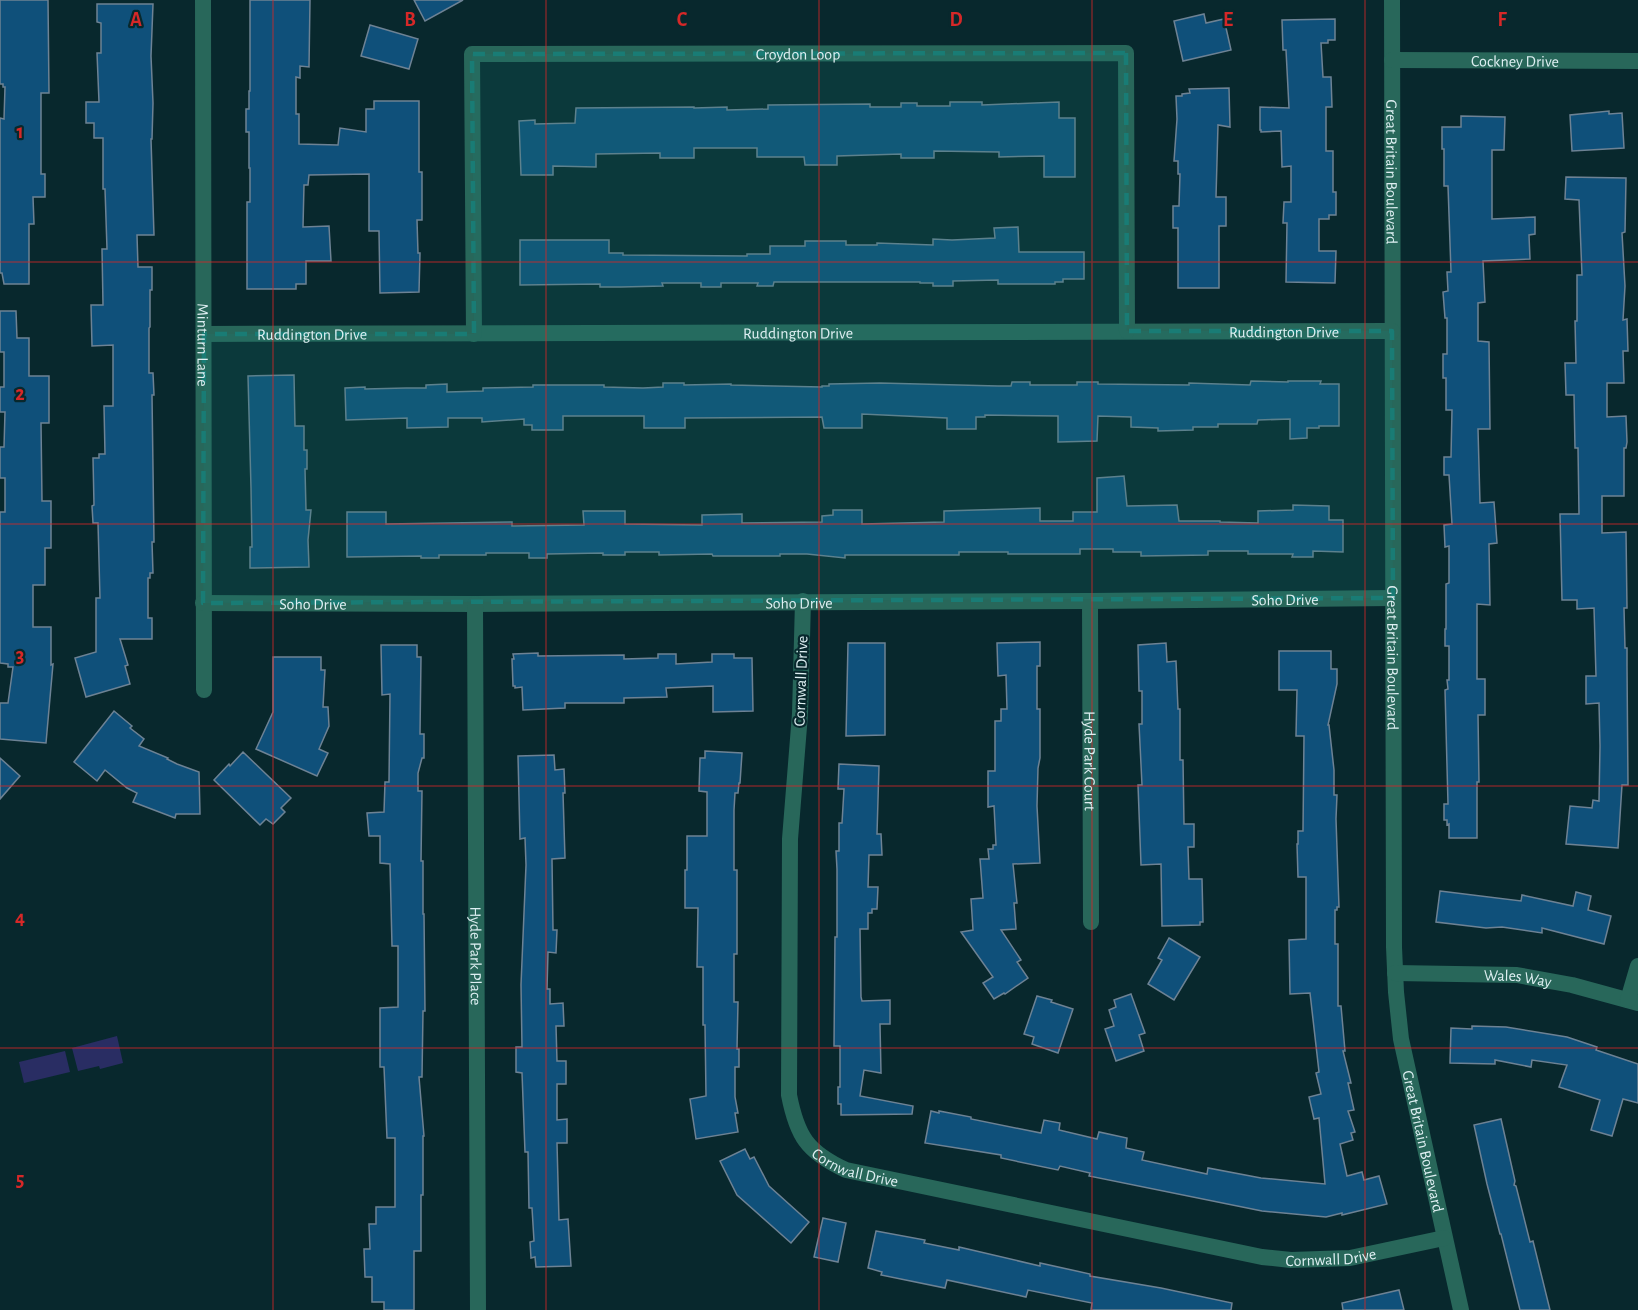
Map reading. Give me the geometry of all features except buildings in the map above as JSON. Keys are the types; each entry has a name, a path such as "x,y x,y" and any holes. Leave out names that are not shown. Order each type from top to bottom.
{"street":[{"name":"Minturn Lane","path":"203,0 204,690"},
{"name":"Great Britain Boulevard","path":"1392,0 1395,974 1401,1039 1461,1310"},
{"name":"Croydon Loop","path":"474,334 472,54 1126,53 1127,331"},
{"name":"Cockney Drive","path":"1392,60 1638,61"},
{"name":"Ruddington Drive","path":"204,334 1392,332"},
{"name":"Soho Drive","path":"203,603 475,604 1393,598"},
{"name":"Cornwall Drive","path":"802,601 800,714 789,838 789,1095 794,1119 802,1138 814,1150 829,1163 846,1170 1262,1257 1291,1260 1350,1258 1444,1238"},
{"name":"Hyde Park Court","path":"1090,601 1091,922"},
{"name":"Hyde Park Place","path":"475,604 478,1310"},
{"path":"1633,1001 1638,966"},
{"name":"Wales Way","path":"1395,974 1517,975 1572,985 1633,1001"}],"highlighted area":[{"path":"1126,53 1127,331 1392,331 1393,598 203,603 204,334 474,334 472,54"}],"shaded area":[{"path":"117,1036 123,1063 100,1069 99,1066 78,1071 72,1048"},
{"path":"65,1051 70,1072 24,1083 19,1062"}]}
